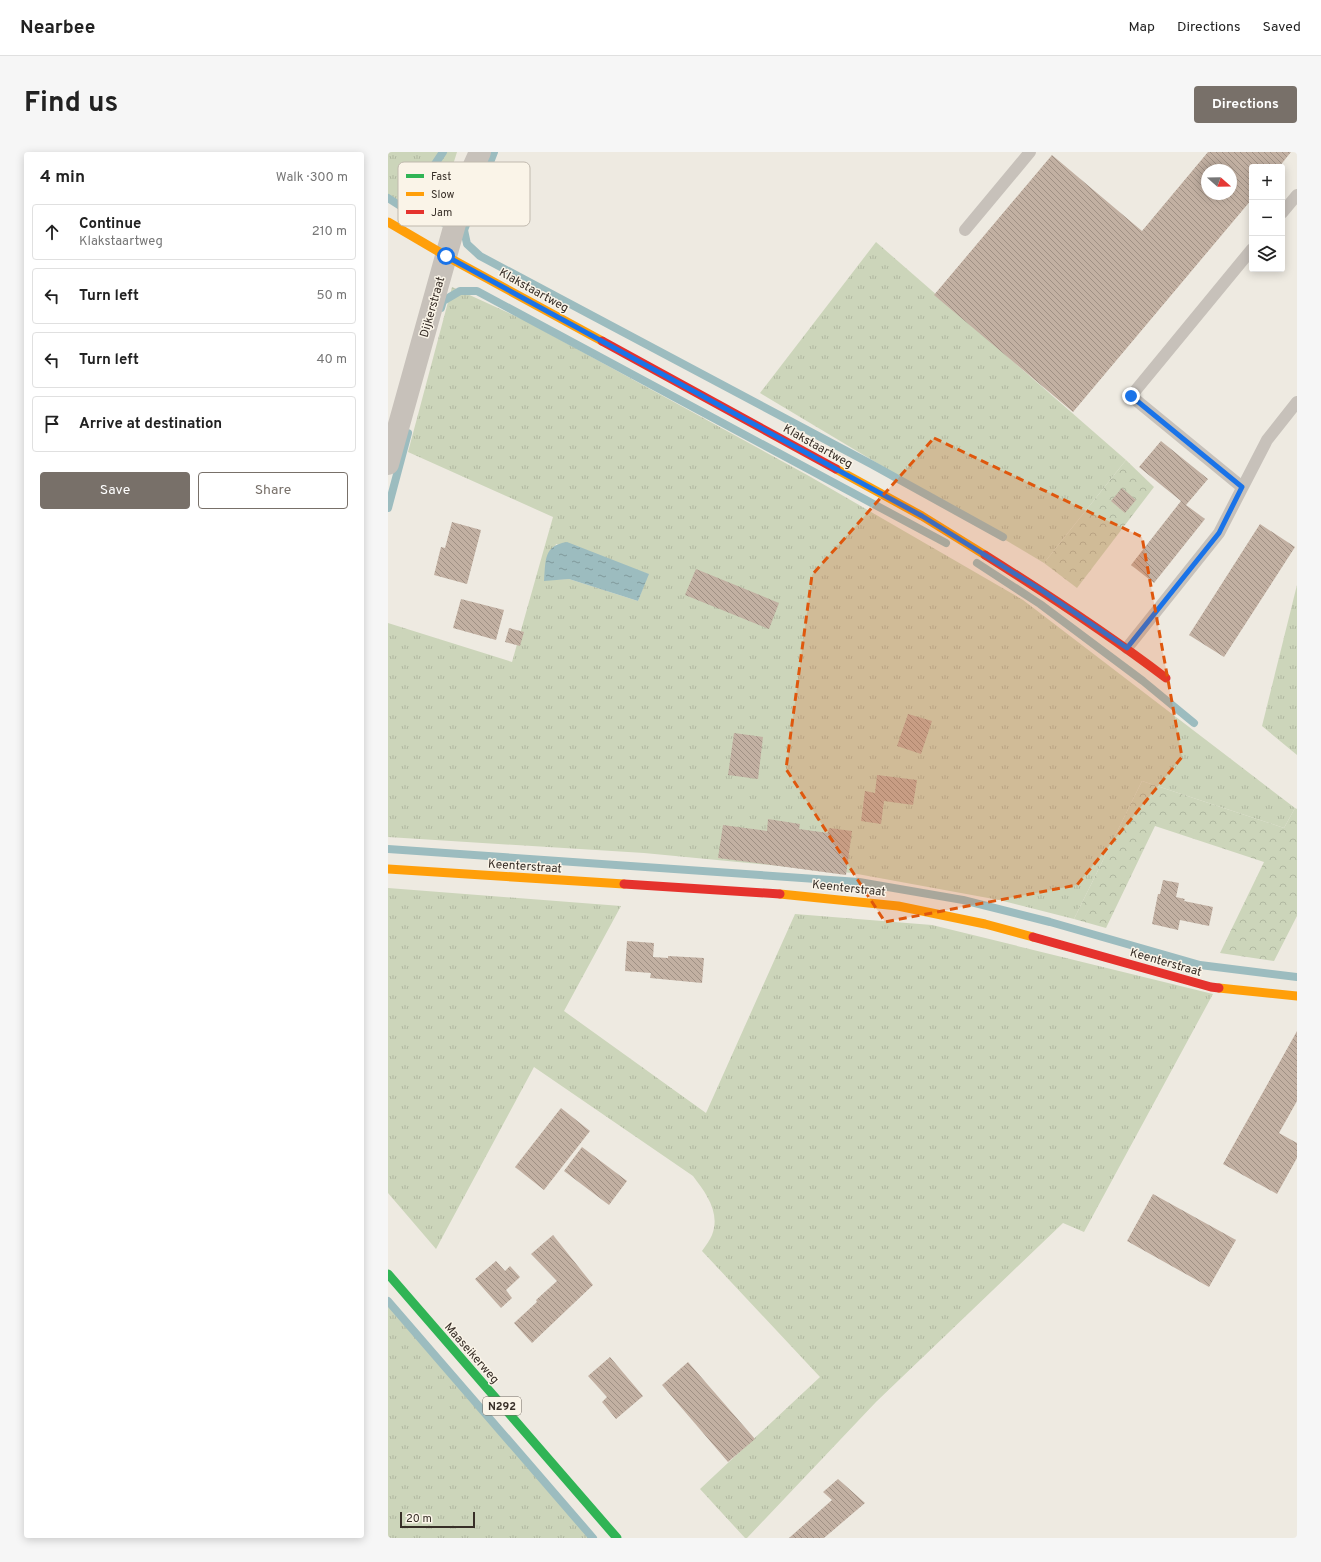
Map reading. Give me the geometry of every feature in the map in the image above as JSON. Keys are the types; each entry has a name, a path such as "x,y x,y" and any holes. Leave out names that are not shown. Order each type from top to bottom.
{"street":[{"name":"Dijkerstraat","path":"476,162 480,152"},
{"name":"Klakstaartweg","path":"388,222 446,256 922,516 1038,588 1127,648 1166,678"},
{"name":"Dijkerstraat","path":"388,464 454,226"},
{"name":"Keenterstraat","path":"388,869 808,896 898,906 985,924 1211,987 1297,996"},
{"name":"Maaseikerweg","path":"388,1274 617,1538"}],"lane":[{"path":"965,230 1030,152"},
{"path":"1285,209 1297,195"},
{"path":"1242,487 1131,396 1249,253"},
{"path":"1127,648 1219,533 1267,440 1297,402"}],"highlighted area":[{"path":"934,438 1142,537 1182,757 1077,885 885,922 786,769 812,575"}],"green space":[{"path":"388,152 457,152 454,162 398,162 398,202 388,195"},
{"path":"876,242 1126,460 1044,563 760,393"},
{"path":"452,287 524,320 809,476 1023,600 1295,808 1284,828 1142,781 1074,919 999,900 852,873 644,853 388,837 388,623 512,662 553,517 408,452","holes":["556,544 648,574 638,601 569,579 544,580"]},
{"path":"1126,460 1154,487 1077,588 1044,563"},
{"path":"1297,585 1297,755 1262,726"},
{"path":"1142,781 1284,828 1295,808 1297,809 1297,916 1274,961 1220,953 1264,862 1155,826 1106,928 1074,919"},
{"path":"388,888 621,906 564,1011 706,1113 795,914 932,925 1213,994 1084,1232 1063,1223 876,1402 747,1538 745,1538 700,1489 820,1377 702,1251 712,1235 715,1218 707,1196 693,1176 534,1067 436,1249 388,1193"},
{"path":"388,1298 590,1538 388,1538"}],"water":[{"path":"567,542 649,574 638,601 569,579 544,581 547,555 554,547"}],"building":[{"path":"1208,152 1291,152 1281,164 1249,164 1249,203 1073,412 934,295 1052,155 1142,231"},
{"path":"1161,441 1208,479 1186,505 1205,519 1154,583 1131,565 1181,501 1139,467"},
{"path":"1122,488 1136,500 1125,513 1111,501"},
{"path":"452,522 481,530 467,584 434,575 441,547 445,548"},
{"path":"1260,524 1295,547 1224,657 1189,635"},
{"path":"696,569 779,603 769,629 685,595"},
{"path":"461,599 504,610 496,640 453,628"},
{"path":"509,628 524,632 520,646 505,642"},
{"path":"908,714 932,721 921,754 897,746"},
{"path":"734,733 763,737 758,779 728,775"},
{"path":"877,775 917,780 913,805 884,801 881,824 861,821 865,791 875,793"},
{"path":"768,819 800,824 799,829 828,833 829,828 852,831 846,875 718,858 723,825 767,831"},
{"path":"1163,880 1179,883 1176,897 1185,899 1184,901 1213,907 1209,926 1180,920 1178,930 1152,924 1158,894 1160,894"},
{"path":"627,941 654,943 653,957 668,958 668,956 704,958 702,983 650,978 651,973 625,971"},
{"path":"1297,1031 1297,1101 1279,1133 1297,1143 1297,1158 1277,1194 1223,1164"},
{"path":"561,1108 590,1131 544,1190 515,1167"},
{"path":"582,1147 627,1181 609,1205 564,1171"},
{"path":"1153,1194 1236,1240 1209,1287 1127,1241"},
{"path":"553,1235 593,1285 532,1343 514,1323 557,1281 531,1254"},
{"path":"496,1261 505,1271 510,1266 520,1277 506,1290 512,1298 501,1308 475,1279"},
{"path":"610,1357 643,1396 616,1419 602,1402 607,1397 588,1376"},
{"path":"688,1362 755,1439 728,1462 662,1385"},
{"path":"838,1479 865,1503 824,1538 789,1538 832,1500 823,1492"}],"waterway":[{"path":"436,162 443,152"},
{"path":"490,162 494,152"},
{"path":"388,198 398,204"},
{"path":"453,226 464,230 467,244 480,256 871,464 1003,537"},
{"path":"464,230 466,226"},
{"path":"441,308 443,301 460,291 477,291 946,543"},
{"path":"388,508 408,433"},
{"path":"977,563 1040,604 1143,681 1194,723"},
{"path":"388,849 859,882 963,900 1050,922 1200,965 1297,977"},
{"path":"388,1301 593,1538"}],"traffic: fast":[{"path":"388,1274 617,1538"}],"traffic: slow":[{"path":"388,222 446,256 602,341"},
{"path":"836,469 922,516 985,555"},
{"path":"388,869 624,884"},
{"path":"780,894 898,906 985,924 1033,937"},
{"path":"1219,988 1297,996"}],"traffic: jam":[{"path":"602,341 836,469"},
{"path":"985,555 1077,615 1166,678"},
{"path":"624,884 780,894"},
{"path":"1033,937 1219,988"}],"route":[{"path":"446,256 922,516 1038,588 1127,648 1219,533 1242,487 1131,396"}]}
